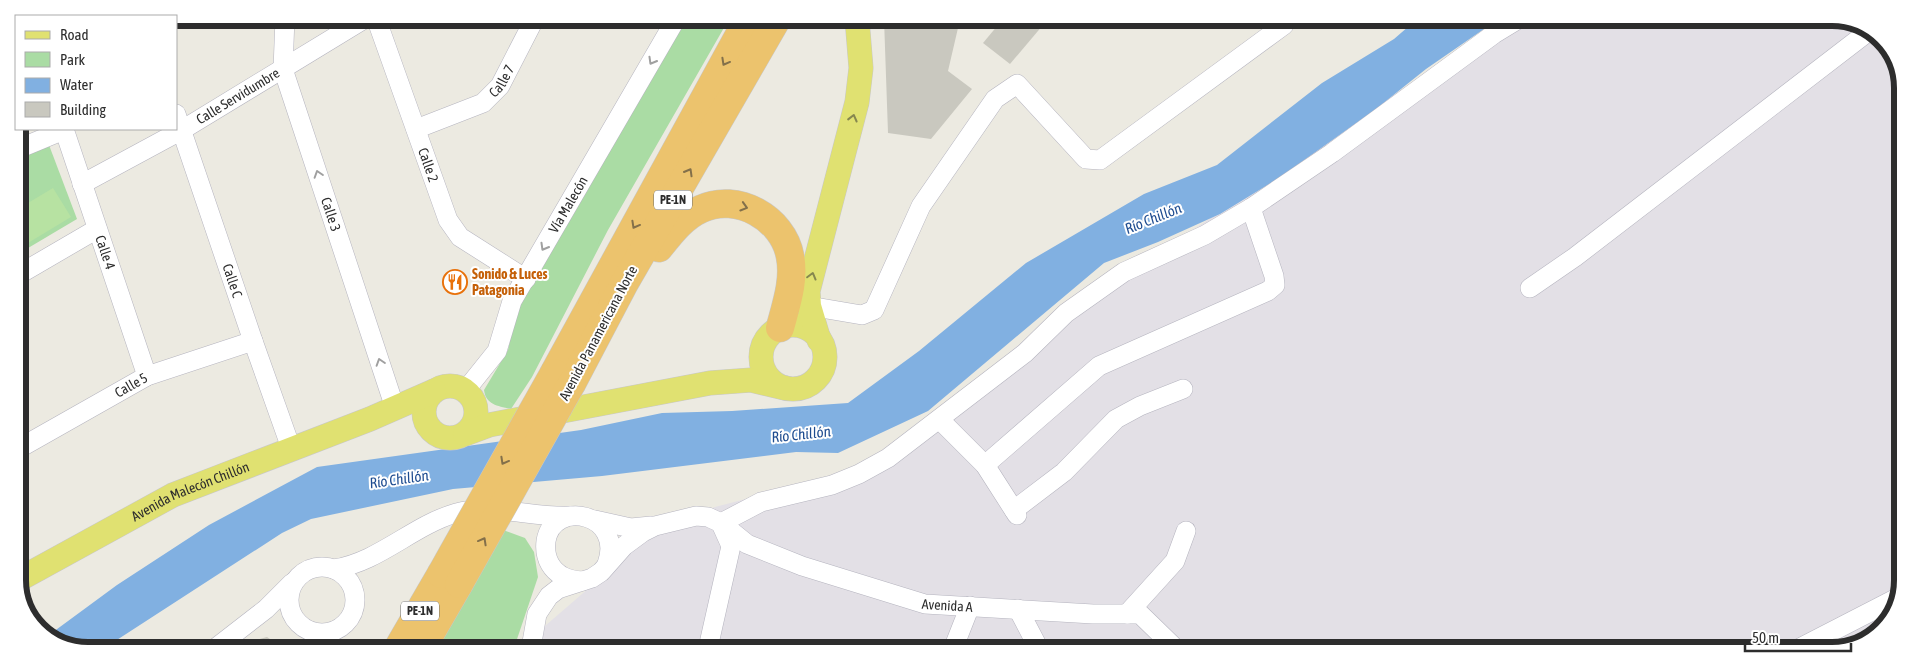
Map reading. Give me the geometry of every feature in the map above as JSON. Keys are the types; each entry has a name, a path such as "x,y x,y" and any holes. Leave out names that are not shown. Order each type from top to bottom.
{"highway":[{"name":"Avenida Panamericana Norte","path":"424,642 450,579 563,378 744,26"},
{"name":"Avenida Panamericana Norte","path":"563,378 624,284 773,26"},
{"path":"726,109 786,26"},
{"path":"624,284 642,270 676,227 692,213 709,205 722,203 743,206 753,210 770,222 778,230 788,249 791,279 771,338"},
{"name":"Avenida Panamericana Norte","path":"403,642 450,579"}],"main road":[{"path":"506,423 491,416 468,394 450,386 434,390 428,396 423,412 428,427 434,433 450,438 489,425 506,423 710,383 751,380 785,388 804,387 819,376 825,358 808,306 808,291 858,102 861,68 858,26"},
{"path":"710,383 742,368 771,338 797,326 813,333 819,340"},
{"path":"771,338 762,364 764,373 777,385 785,388"},
{"name":"Avenida Malecón Chillón","path":"26,576 173,494 370,419 434,390"},
{"path":"465,434 475,421 475,404 468,394"},
{"name":"Avenida Malecón Chillón","path":"370,419 380,417 398,418 416,423 434,433"}],"street":[{"name":"Calle 3","path":"285,26 283,69 395,408"},
{"name":"Calle Servidumbre","path":"179,122 283,69 353,26"},
{"name":"Calle 2","path":"379,26 448,220 460,237 526,279"},
{"name":"Calle 7","path":"416,129 483,104 500,86 531,26"},
{"name":"Vía Malecón","path":"468,394 497,351 508,310 672,26"},
{"path":"808,306 862,315 874,310 921,206 995,99 1017,84 1086,159 1100,160 1283,26"},
{"path":"720,523 762,502 832,484 859,474 888,458 1025,353 1066,313 1117,277 1205,235 1251,208 1332,153 1507,26"},
{"path":"1530,288 1575,257 1863,35"},
{"name":"Calle C","path":"179,122 291,448"},
{"path":"26,146 62,130"},
{"name":"Calle 4","path":"64,130 147,376"},
{"name":"Calle Servidumbre","path":"82,184 166,130"},
{"path":"985,465 1098,366 1268,291 1274,284 1274,276 1251,208"},
{"path":"26,270 97,229"},
{"name":"Calle 5","path":"26,444 147,376 253,341"},
{"path":"940,420 985,465 1015,513 1064,472 1116,419 1140,406 1183,390"},
{"path":"224,642 255,618 296,579 313,568 334,569 364,562 431,523 454,514 487,510 582,516 631,528 655,526 696,516 708,517 720,523 731,546 709,642"},
{"path":"518,513 538,530 553,570 571,580 582,581"},
{"path":"545,549 547,538 552,528 560,520 570,516"},
{"path":"592,519 607,533 610,554 607,564"},
{"name":"Avenida A","path":"720,523 746,544 802,566 925,604 1140,614 1169,642"},
{"path":"531,642 533,623 541,606 558,589 592,578 632,539 655,526"},
{"path":"1127,614 1175,561 1186,531"},
{"path":"354,594 365,569 381,552"},
{"path":"296,579 288,598 294,618 314,640 323,634 334,632 344,626 351,616 355,605 350,583 334,569"},
{"path":"1812,642 1889,603"},
{"path":"956,642 970,606"},
{"path":"1018,609 1035,642"},
{"path":"701,642 717,610"},
{"path":"255,618 273,614 294,618"}],"shaded area":[{"path":"1496,26 1832,26 1859,33 1873,42 1886,57 1894,84 1894,580 1886,611 1866,631 1848,640 1832,642 532,642 545,626 656,530 715,507 854,471 934,415 1095,282 1181,238"}],"green space":[{"path":"678,26 725,26 608,230 532,377 511,409 490,402 484,390 508,350 518,301"},
{"path":"49,145 77,219 26,249 26,155"},
{"path":"53,188 71,217 26,244 26,204"},
{"path":"503,530 525,538 534,552 538,577 516,642 438,642"}],"water":[{"name":"Río Chillón","path":"1409,26 1487,26 1426,69 1376,109 1279,178 1220,214 1158,242 1104,263 928,411 838,453 796,452 602,476 453,489 311,519 282,533 114,642 80,641 54,631 117,585 209,525 317,467 581,430 662,413 732,411 848,403 919,351 1026,263 1144,194 1217,165 1322,83 1394,39"}],"building":[{"path":"884,26 956,26 958,28 948,71 972,89 931,139 888,133"},
{"path":"997,26 1042,26 1010,64 983,43"},
{"path":"267,637 274,642 255,642"}],"place":[{"name":"Sonido & Luces Patagonia","path":"455,282"}]}
